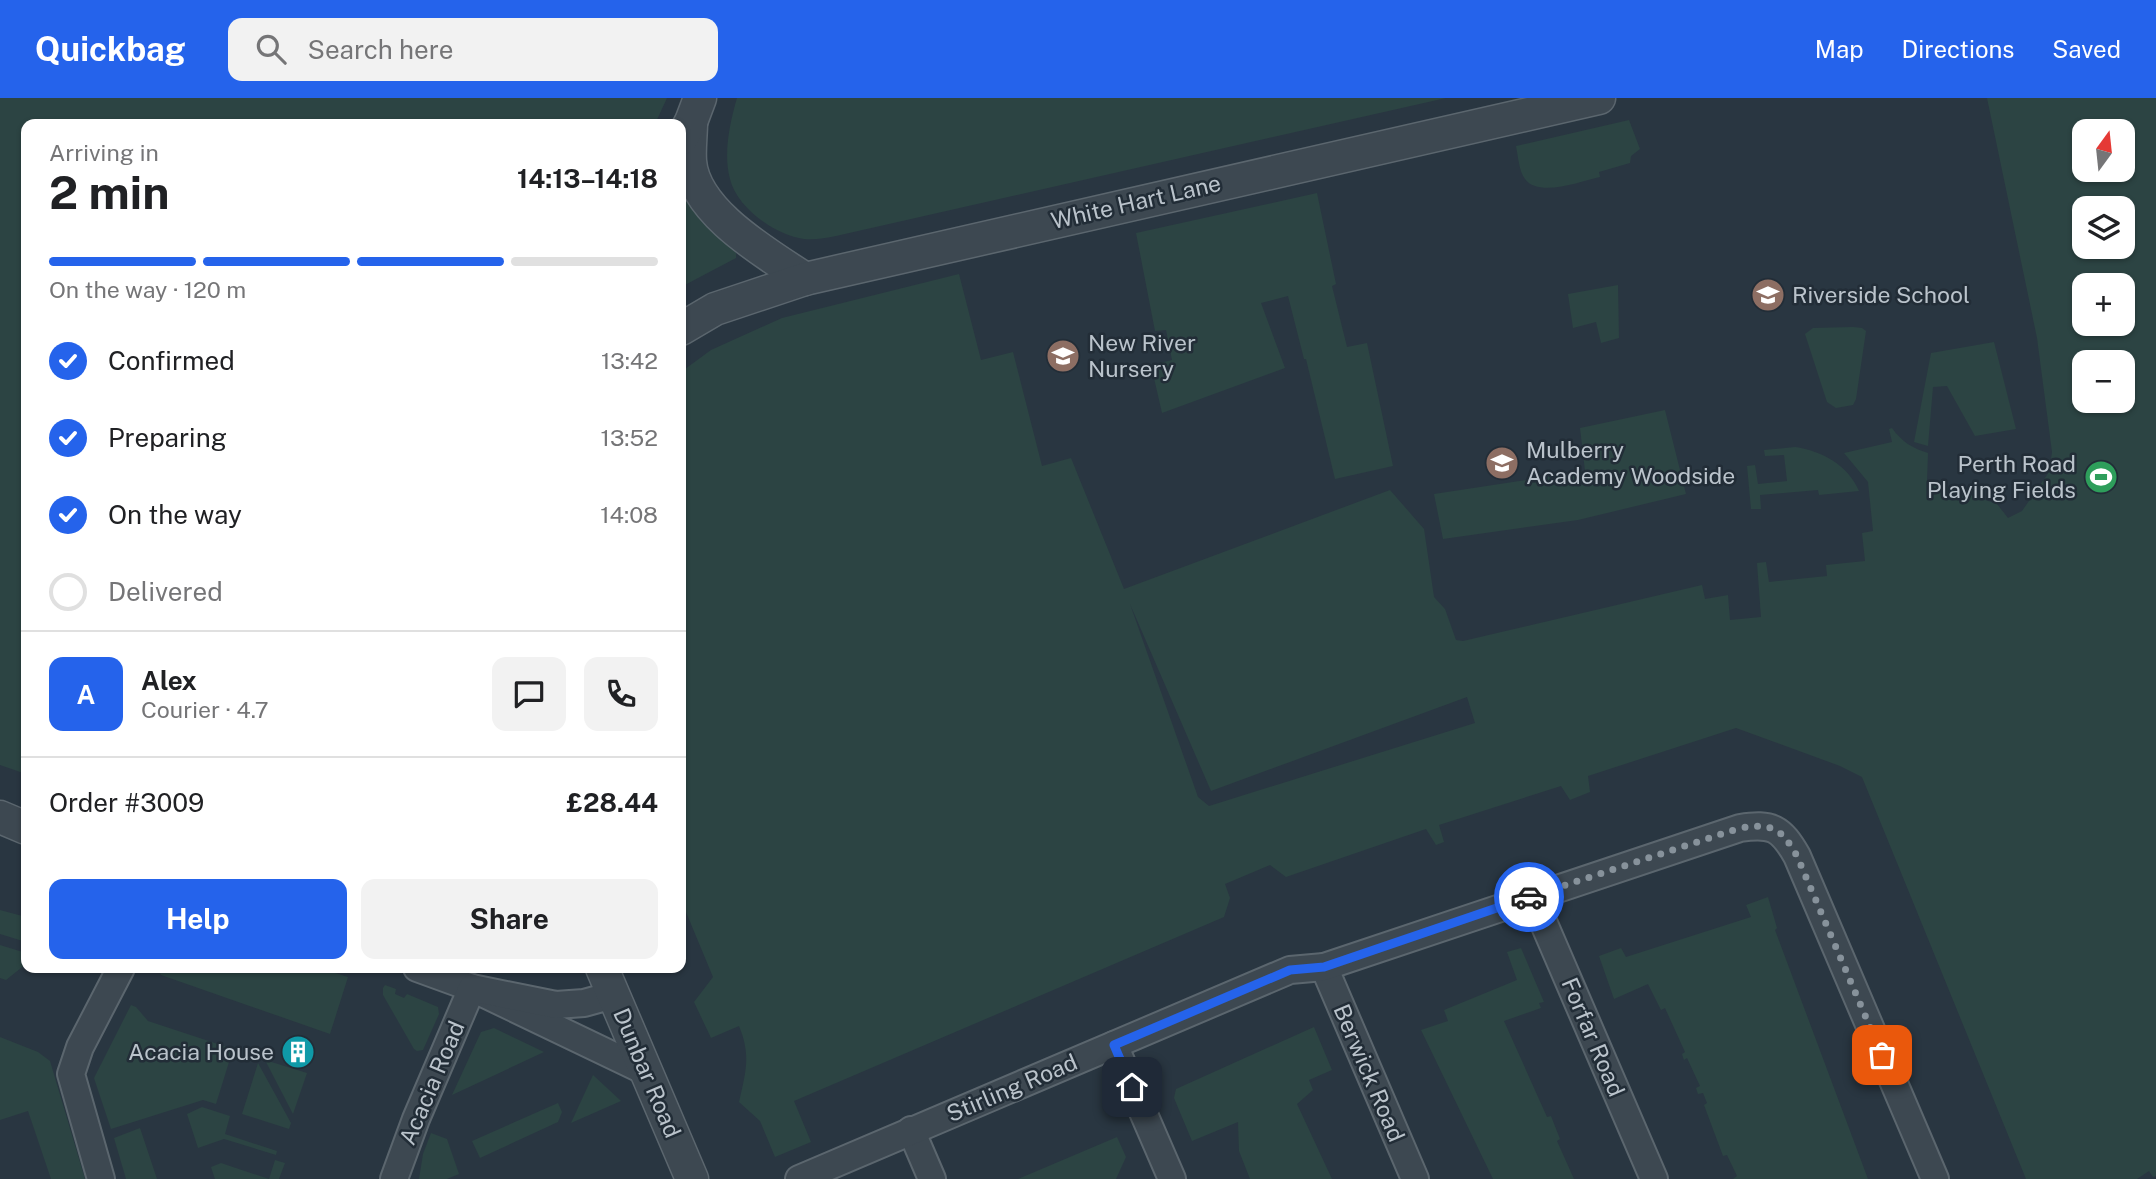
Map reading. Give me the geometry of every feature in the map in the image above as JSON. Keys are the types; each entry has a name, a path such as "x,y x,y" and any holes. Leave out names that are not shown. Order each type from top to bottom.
{"street":[{"name":"White Hart Lane","path":"686,326 715,309 805,279 1599,98"},
{"path":"691,120 690,163 709,206 769,255 805,279"},
{"path":"0,798 21,804"},
{"path":"0,817 21,826"},
{"name":"Stirling Road","path":"799,1179 1290,970 1324,967 1532,895 1740,828 1759,825 1776,829 1797,856 1935,1179"},
{"name":"Forfar Road","path":"1532,895 1654,1179"},
{"name":"Berwick Road","path":"1324,967 1415,1179"},
{"path":"101,1179 71,1074 80,1047 118,973"},
{"path":"431,973 472,988 645,1071"},
{"path":"472,988 556,1004 584,1003 607,981"},
{"name":"Dunbar Road","path":"607,981 692,1179"},
{"name":"Acacia Road","path":"394,1179 416,1119 472,988"},
{"path":"1114,1045 1172,1179"},
{"path":"911,1130 932,1179"}],"green space":[{"path":"0,98 667,98 657,119 21,119 21,772 0,765"},
{"path":"737,98 1446,98 836,236 808,239 781,232 770,226 749,210 734,190 728,169 727,149"},
{"path":"1987,98 2156,98 2156,1176 2153,1177 2149,1171 2137,1179 2026,1179 1862,777 1840,766 1736,728 1588,776 1590,792 1570,800 1561,786 1439,825 1444,842 1436,845 1426,829 1286,877 1270,865 1225,884 1230,898 1224,917 794,1101 811,1142 775,1157 760,1121 739,1102 746,1063 745,1046 739,1026 711,1038 694,1002 713,977 686,912 686,368 711,350 782,318 959,274 981,360 1013,352 1042,466 1071,458 1124,589 1390,490 1424,529 1434,597 1445,609 1456,640 1463,641 1702,585 1705,599 1728,595 1730,620 1761,617 1757,563 1766,562 1769,582 1827,576 1826,565 1865,561 1862,533 1873,531 1868,482 1844,453 1892,442 1889,429 1892,428 1908,444 1928,453 1927,480 1997,504 2008,518 2022,511 2049,472 2052,452 2037,338","holes":["1130,604 1211,791 1467,697 1475,723 1209,806 1198,797"]},
{"path":"1629,120 1640,149 1631,156 1630,163 1599,172 1600,177 1561,187 1531,185 1523,176 1516,146"},
{"path":"686,187 714,229 736,253 736,258 686,284"},
{"path":"1317,193 1336,284 1332,286 1347,347 1367,343 1393,466 1335,479 1288,296 1261,303 1285,368 1162,413 1151,365 1172,360 1166,330 1155,331 1136,233"},
{"path":"1618,285 1619,338 1601,343 1596,322 1573,328 1568,294"},
{"path":"1853,327 1866,331 1856,399 1853,405 1836,408 1827,402 1805,334 1813,328"},
{"path":"1994,342 2016,429 1975,436 1947,386 1933,387 1928,446 1914,442 1931,353"},
{"path":"1665,410 1686,494 1578,520 1443,539 1434,494 1585,471 1580,428"},
{"path":"1795,447 1815,452 1833,461 1848,474 1859,491 1819,495 1818,490 1760,495 1761,509 1751,509 1747,466 1755,465 1758,484 1787,481 1784,455 1765,456 1764,450"},
{"path":"1768,897 1777,928 1775,930 1868,1179 1733,1179 1737,1176 1727,1155 1723,1156 1704,1105 1707,1103 1703,1093 1698,1094 1696,1088 1700,1086 1687,1058 1684,1060 1682,1054 1685,1052 1665,1008 1661,1010 1648,984 1614,999 1599,956 1621,948 1626,957 1751,917 1746,905"},
{"path":"0,910 21,916 21,940 0,934"},
{"path":"0,945 21,951 21,968 6,980 0,978"},
{"path":"1521,948 1544,1002 1539,1003 1541,1008 1504,1021 1547,1117 1551,1116 1560,1139 1557,1141 1574,1179 1493,1179 1421,1030 1448,1021 1444,1010 1517,980 1507,952"},
{"path":"160,973 335,973 348,977 330,1034"},
{"path":"385,985 396,989 395,994 404,998 407,994 438,1007 439,1014 423,1050 414,1049 383,995"},
{"path":"131,1005 148,1021 233,1049 216,1104 203,1100 111,1129 94,1078"},
{"path":"1314,1027 1332,1070 1309,1080 1313,1090 1297,1104 1332,1179 1250,1179 1239,1151 1238,1122 1192,1141 1174,1098 1176,1089"},
{"path":"494,1028 544,1052 452,1095 481,1032"},
{"path":"0,1037 38,1052 50,1061 85,1179 51,1179 28,1111 0,1120"},
{"path":"265,1060 307,1073 293,1114"},
{"path":"258,1063 291,1123 289,1129 242,1114"},
{"path":"593,1075 621,1101 571,1123"},
{"path":"558,1103 562,1112 558,1122 480,1158 472,1141"},
{"path":"202,1107 230,1116 225,1134 277,1151 276,1155 224,1139 198,1148 187,1114"},
{"path":"140,1128 157,1179 126,1179 114,1138"},
{"path":"431,1133 447,1139 459,1174 447,1179 419,1179 423,1154"},
{"path":"1117,1137 1126,1157 1116,1179 1018,1179"},
{"path":"275,1160 285,1163 279,1179 269,1179"},
{"path":"221,1163 269,1179 215,1179 211,1167"}],"way so far":[{"path":"1529,897 1740,828 1759,825 1776,829 1797,856 1882,1055"}],"place":[{"name":"Riverside School","path":"1768,295"},
{"name":"New River Nursery","path":"1063,356"},
{"name":"Mulberry Academy Woodside","path":"1502,463"},
{"name":"Perth Road Playing Fields","path":"2101,477"},
{"name":"Acacia House","path":"298,1052"}],"route":[{"path":"1132,1087 1114,1045 1290,970 1324,967 1529,897"}]}
